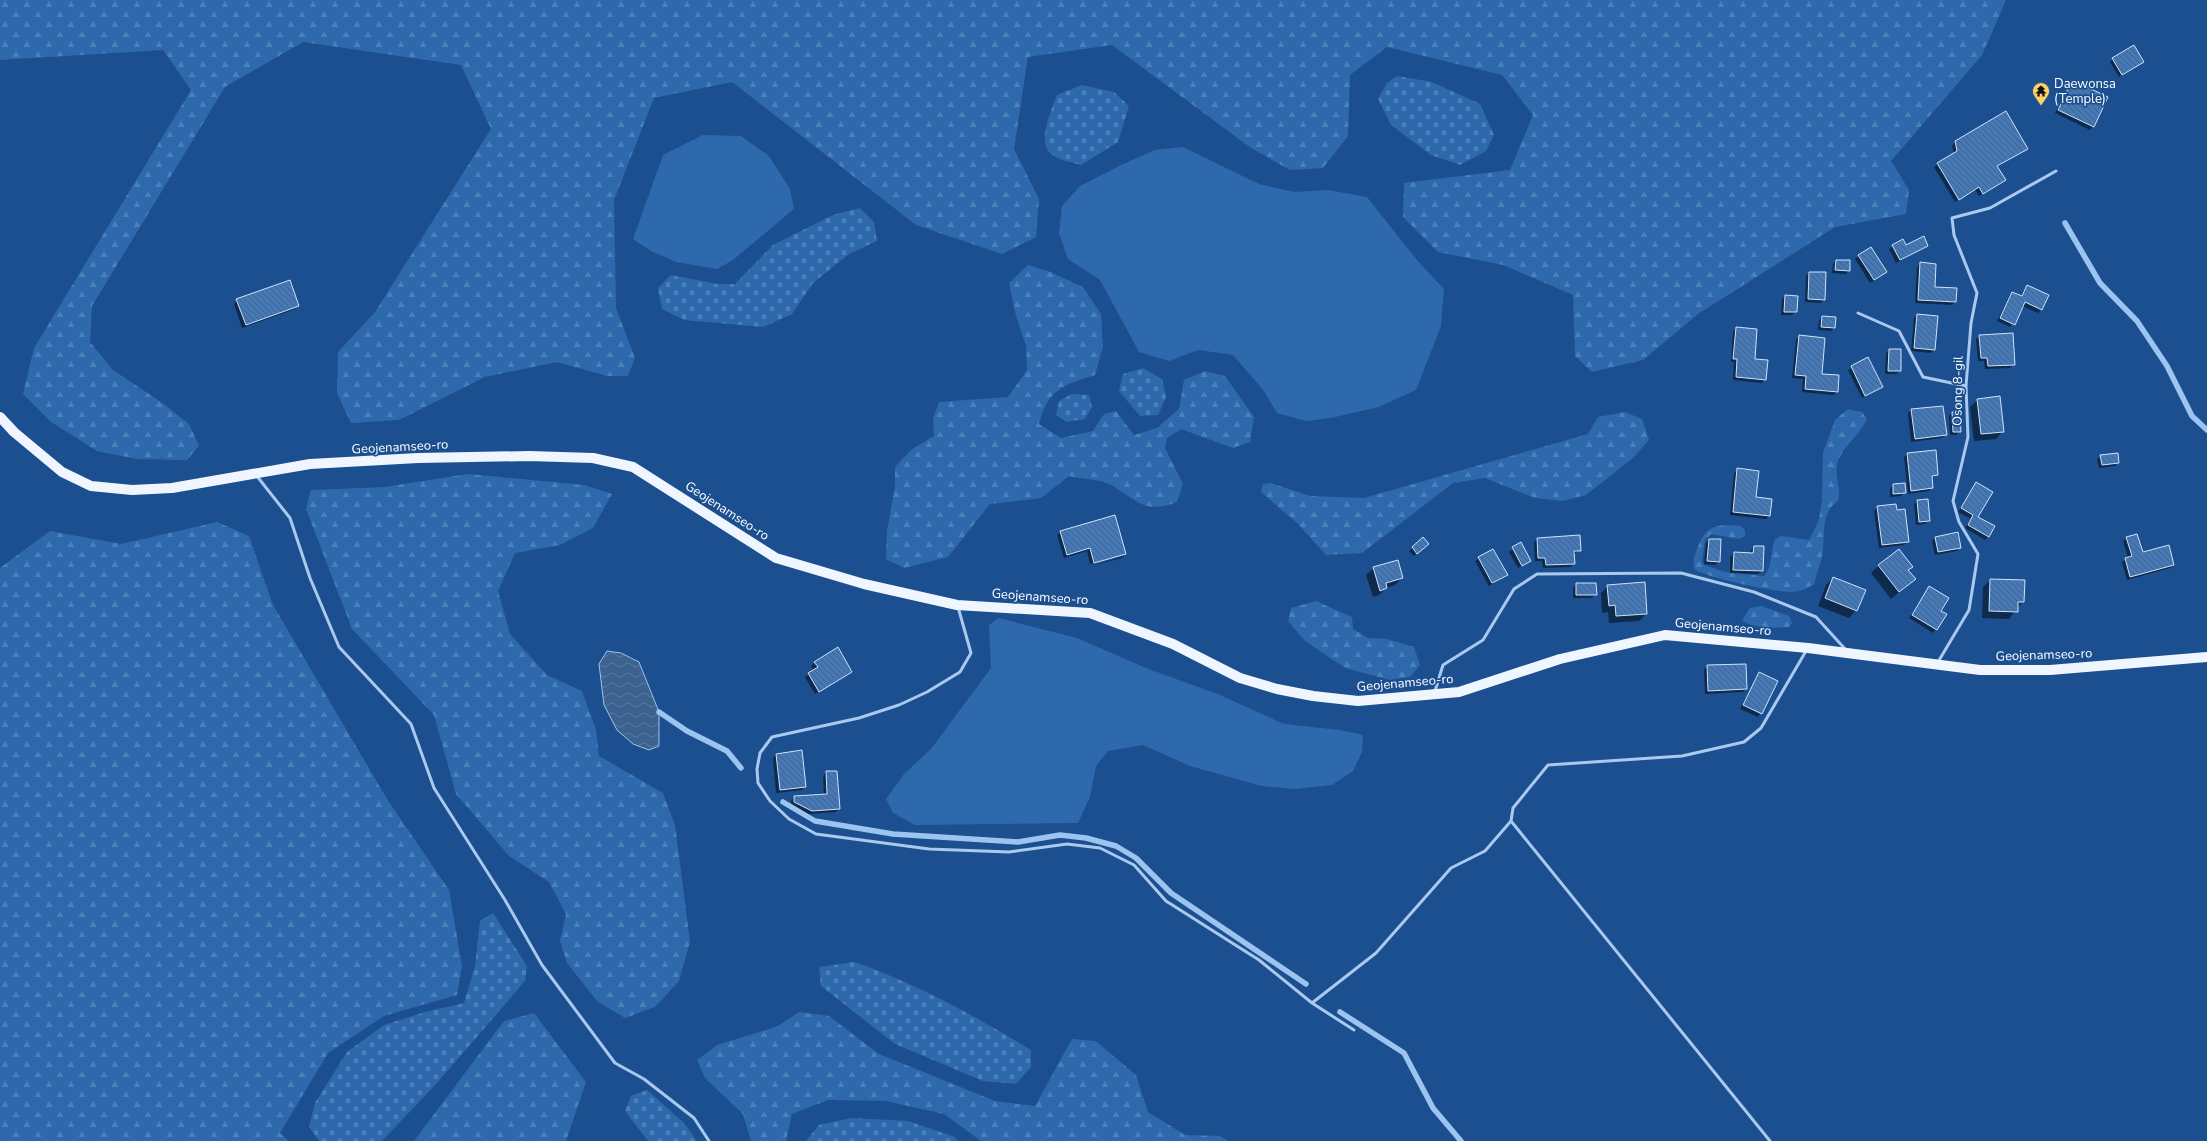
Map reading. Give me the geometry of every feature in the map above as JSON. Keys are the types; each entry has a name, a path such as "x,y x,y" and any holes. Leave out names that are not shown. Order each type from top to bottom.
{"main road":[{"name":"Geojenamseo-ro","path":"0,417 14,432 62,472 92,486 132,490 172,488 254,472 310,464 418,458 529,456 593,458 633,466 776,558 864,584 957,604 1090,613 1173,644 1240,678 1277,689 1313,696 1358,701 1459,692 1560,659 1664,636 1808,648 1980,670 2050,670 2207,656"}],"lane":[{"name":"Osong 8-gil","path":"1936,665 1969,610 1978,554 1959,522 1953,501 1968,437 1966,386 1971,323 1976,293 1954,235 1952,218 1990,208 2056,170"},
{"path":"1858,313 1899,331 1923,377 1966,386"},
{"path":"254,472 290,518 310,578 340,647 411,724 434,788 505,900 542,965 615,1063 644,1079 694,1118 709,1141"},
{"path":"1434,695 1443,665 1483,640 1514,589 1537,574 1680,573 1754,592 1816,617 1848,653"},
{"path":"957,604 971,653 960,672 927,692 900,705 859,718 772,737 760,753 757,769 758,783 770,801 789,819 816,834 936,849 1009,852 1066,844 1100,848 1134,865 1166,901 1259,960 1312,1004 1354,1030"},
{"path":"1312,1004 1376,953 1451,868 1484,851 1511,821 1513,808 1548,765 1682,756 1744,742 1761,728 1808,648"},
{"path":"1511,821 1770,1141"}],"green space":[{"path":"0,0 2006,0 1982,55 1891,161 1909,190 1906,214 1835,227 1698,314 1643,360 1592,372 1575,356 1573,295 1503,265 1438,252 1403,217 1404,183 1510,170 1533,115 1502,75 1387,47 1350,75 1348,136 1323,168 1290,170 1251,148 1112,45 1028,57 1014,149 1039,199 1036,237 1002,254 916,225 732,82 654,98 614,200 616,308 635,358 628,376 607,376 557,362 485,377 399,420 351,423 337,393 338,352 375,312 491,129 461,65 303,42 225,87 92,306 90,342 113,370 164,404 189,424 199,446 187,460 137,459 97,451 51,422 23,394 34,348 191,90 163,50 0,60"},
{"path":"1397,76 1432,82 1480,104 1494,135 1486,151 1460,165 1431,155 1391,125 1378,99 1387,83"},
{"path":"1082,85 1114,92 1129,106 1118,142 1081,165 1054,156 1048,151 1045,144 1045,136 1046,127 1057,95"},
{"path":"703,135 741,136 769,156 790,189 794,209 733,260 717,269 676,262 651,251 633,239 663,155"},
{"path":"1183,147 1259,184 1295,192 1328,190 1367,197 1416,259 1444,289 1441,326 1416,390 1379,407 1331,418 1306,421 1277,413 1264,391 1233,355 1198,350 1169,361 1139,352 1100,280 1068,259 1059,233 1062,206 1080,186 1121,165 1155,150"},
{"path":"860,208 874,222 877,241 849,254 813,283 792,314 763,327 684,320 662,309 658,288 671,275 717,284 735,284 773,245 833,215"},
{"path":"1028,265 1048,271 1083,287 1101,314 1103,347 1095,375 1074,382 1058,390 1047,403 1039,424 1061,438 1093,431 1104,414 1116,411 1134,435 1157,428 1179,409 1184,380 1205,371 1225,376 1254,417 1250,442 1233,448 1181,429 1167,438 1165,448 1183,484 1177,502 1165,506 1147,506 1140,504 1109,484 1069,476 1041,498 990,504 948,557 904,568 886,559 887,531 895,486 895,467 912,449 934,436 933,419 939,402 1008,397 1027,370 1026,346 1015,312 1009,283"},
{"path":"1143,368 1162,379 1166,397 1158,415 1140,416 1119,391 1123,374"},
{"path":"1072,394 1089,395 1092,407 1085,419 1067,422 1056,415 1059,401"},
{"path":"1848,409 1862,412 1867,419 1844,450 1838,461 1836,471 1839,496 1838,501 1828,512 1824,526 1822,557 1814,584 1800,591 1781,591 1728,581 1695,570 1694,560 1700,541 1708,531 1718,526 1740,526 1745,530 1745,536 1739,539 1711,534 1705,540 1702,561 1704,565 1725,572 1764,576 1769,568 1775,539 1781,536 1809,540 1819,520 1822,499 1823,453 1835,420"},
{"path":"1625,412 1642,419 1649,440 1633,458 1586,495 1563,501 1535,498 1485,478 1453,483 1362,553 1326,555 1297,523 1261,492 1263,484 1271,483 1310,496 1364,498 1588,434 1598,417"},
{"path":"468,474 584,485 612,494 593,528 560,545 515,553 498,591 510,634 547,675 582,691 596,730 599,756 663,793 675,825 690,942 679,981 655,1007 625,1018 597,1001 567,963 560,941 566,914 549,882 509,856 456,794 434,715 352,629 306,509 311,490 384,487"},
{"path":"217,522 249,536 273,605 387,799 449,890 462,966 457,995 384,1016 328,1053 280,1133 289,1141 0,1141 0,568 50,531 121,544"},
{"path":"1316,601 1352,617 1353,629 1368,638 1387,639 1414,647 1420,665 1410,677 1390,680 1345,668 1305,641 1288,621 1291,608"},
{"path":"1761,606 1789,616 1792,623 1789,627 1778,628 1752,625 1742,620 1750,608"},
{"path":"998,618 1077,638 1146,668 1220,695 1284,724 1340,730 1363,735 1362,752 1353,771 1332,785 1295,789 1262,786 1190,766 1143,745 1108,751 1096,766 1090,797 1078,823 915,825 893,813 886,799 904,774 931,749 991,668 989,625"},
{"path":"493,913 527,966 525,981 437,1083 382,1141 319,1141 309,1127 315,1103 347,1052 384,1025 425,1012 464,1003 475,966 480,921"},
{"path":"854,962 877,970 945,1001 1010,1037 1031,1050 1031,1067 1016,1084 983,1081 895,1044 821,986 819,967"},
{"path":"799,1012 829,1016 879,1054 995,1101 1035,1106 1072,1039 1096,1041 1136,1075 1148,1112 1185,1135 1220,1136 1228,1141 981,1141 944,1114 886,1101 828,1100 792,1114 786,1141 751,1141 743,1114 705,1078 697,1060 717,1045 776,1027"},
{"path":"534,1013 586,1082 566,1141 414,1141 504,1021"},
{"path":"647,1090 684,1123 697,1141 648,1141 625,1111 631,1096"},
{"path":"851,1118 908,1121 955,1137 958,1141 806,1141 819,1125"}],"water":[{"path":"607,651 621,653 639,662 659,712 659,746 649,750 633,744 617,730 604,705 599,664"}],"building":[{"path":"2134,45 2144,62 2122,75 2112,58"},
{"path":"2072,80 2108,97 2094,127 2058,110"},
{"path":"2006,111 2028,149 1997,166 2006,180 1983,194 1979,187 1959,200 1937,163 1957,151 1955,141"},
{"path":"1924,236 1928,246 1900,260 1892,245 1903,239 1906,245"},
{"path":"1871,247 1887,272 1874,280 1858,255"},
{"path":"1836,260 1850,260 1850,271 1835,270"},
{"path":"1920,262 1936,264 1935,287 1957,288 1956,302 1918,300"},
{"path":"1809,272 1826,272 1825,300 1808,299"},
{"path":"290,280 299,306 246,325 236,299"},
{"path":"2027,285 2049,295 2042,310 2025,302 2015,325 2000,318 2012,292 2022,296"},
{"path":"1785,295 1798,296 1797,312 1784,312"},
{"path":"1917,314 1938,316 1935,350 1914,348"},
{"path":"1822,316 1836,317 1835,328 1821,327"},
{"path":"1736,327 1757,329 1755,359 1768,360 1766,380 1736,377 1737,359 1733,359"},
{"path":"2013,333 2015,365 1988,366 1987,358 1981,358 1979,335"},
{"path":"1799,335 1825,338 1822,374 1839,375 1838,392 1805,389 1806,376 1795,375"},
{"path":"1889,349 1901,349 1901,371 1888,371"},
{"path":"1868,357 1883,387 1865,396 1851,366"},
{"path":"2000,396 2004,432 1981,434 1977,399"},
{"path":"1943,406 1947,435 1915,439 1911,409"},
{"path":"1952,412 1960,412 1961,432 1953,432"},
{"path":"1936,450 1938,475 1932,476 1933,488 1911,491 1907,453"},
{"path":"2118,453 2119,463 2102,465 2100,455"},
{"path":"1737,468 1759,471 1756,497 1772,499 1770,516 1733,512"},
{"path":"1976,482 1993,492 1978,517 1995,526 1989,537 1968,525 1973,515 1961,508"},
{"path":"1905,483 1906,493 1893,494 1893,484"},
{"path":"1928,499 1930,521 1919,522 1917,500"},
{"path":"1896,504 1897,510 1905,509 1909,542 1882,545 1877,506"},
{"path":"1115,515 1126,554 1094,563 1090,548 1067,555 1060,531"},
{"path":"1958,532 1961,548 1938,552 1935,537"},
{"path":"2137,534 2143,552 2169,545 2174,565 2130,577 2125,558 2132,556 2126,537"},
{"path":"1580,535 1581,551 1574,551 1575,564 1546,565 1545,558 1538,558 1537,538"},
{"path":"1423,537 1429,544 1417,554 1412,547"},
{"path":"1709,539 1721,539 1720,562 1707,561"},
{"path":"1521,542 1531,561 1522,566 1512,547"},
{"path":"1754,546 1764,546 1763,571 1733,570 1734,552 1753,553"},
{"path":"1493,549 1508,575 1492,583 1478,557"},
{"path":"1899,549 1913,567 1908,570 1916,579 1899,592 1878,565"},
{"path":"1398,560 1403,578 1386,583 1387,588 1380,591 1373,567"},
{"path":"1833,577 1866,590 1857,611 1825,598"},
{"path":"1990,579 2025,580 2024,602 2018,602 2018,612 1989,611"},
{"path":"1645,582 1647,614 1616,616 1615,605 1609,606 1607,585"},
{"path":"1576,583 1596,583 1597,595 1576,595"},
{"path":"1929,586 1949,598 1941,611 1947,614 1937,630 1912,615"},
{"path":"838,647 852,672 819,692 808,673 818,667 814,662"},
{"path":"1746,664 1747,689 1708,691 1707,665"},
{"path":"1759,672 1778,681 1762,714 1743,705"},
{"path":"802,750 806,787 780,790 776,754"},
{"path":"826,771 837,771 840,809 812,811 794,802 794,796 827,794"}],"waterway":[{"path":"2065,223 2100,283 2137,321 2167,366 2192,416 2207,430"},
{"path":"659,712 687,731 727,751 741,768"},
{"path":"783,802 815,821 893,834 1018,842 1060,835 1086,838 1116,846 1136,858 1171,893 1306,984"},
{"path":"1340,1012 1404,1053 1433,1108 1461,1141"}],"place":[{"name":"Daewonsa (Temple)","path":"2041,106"}]}
